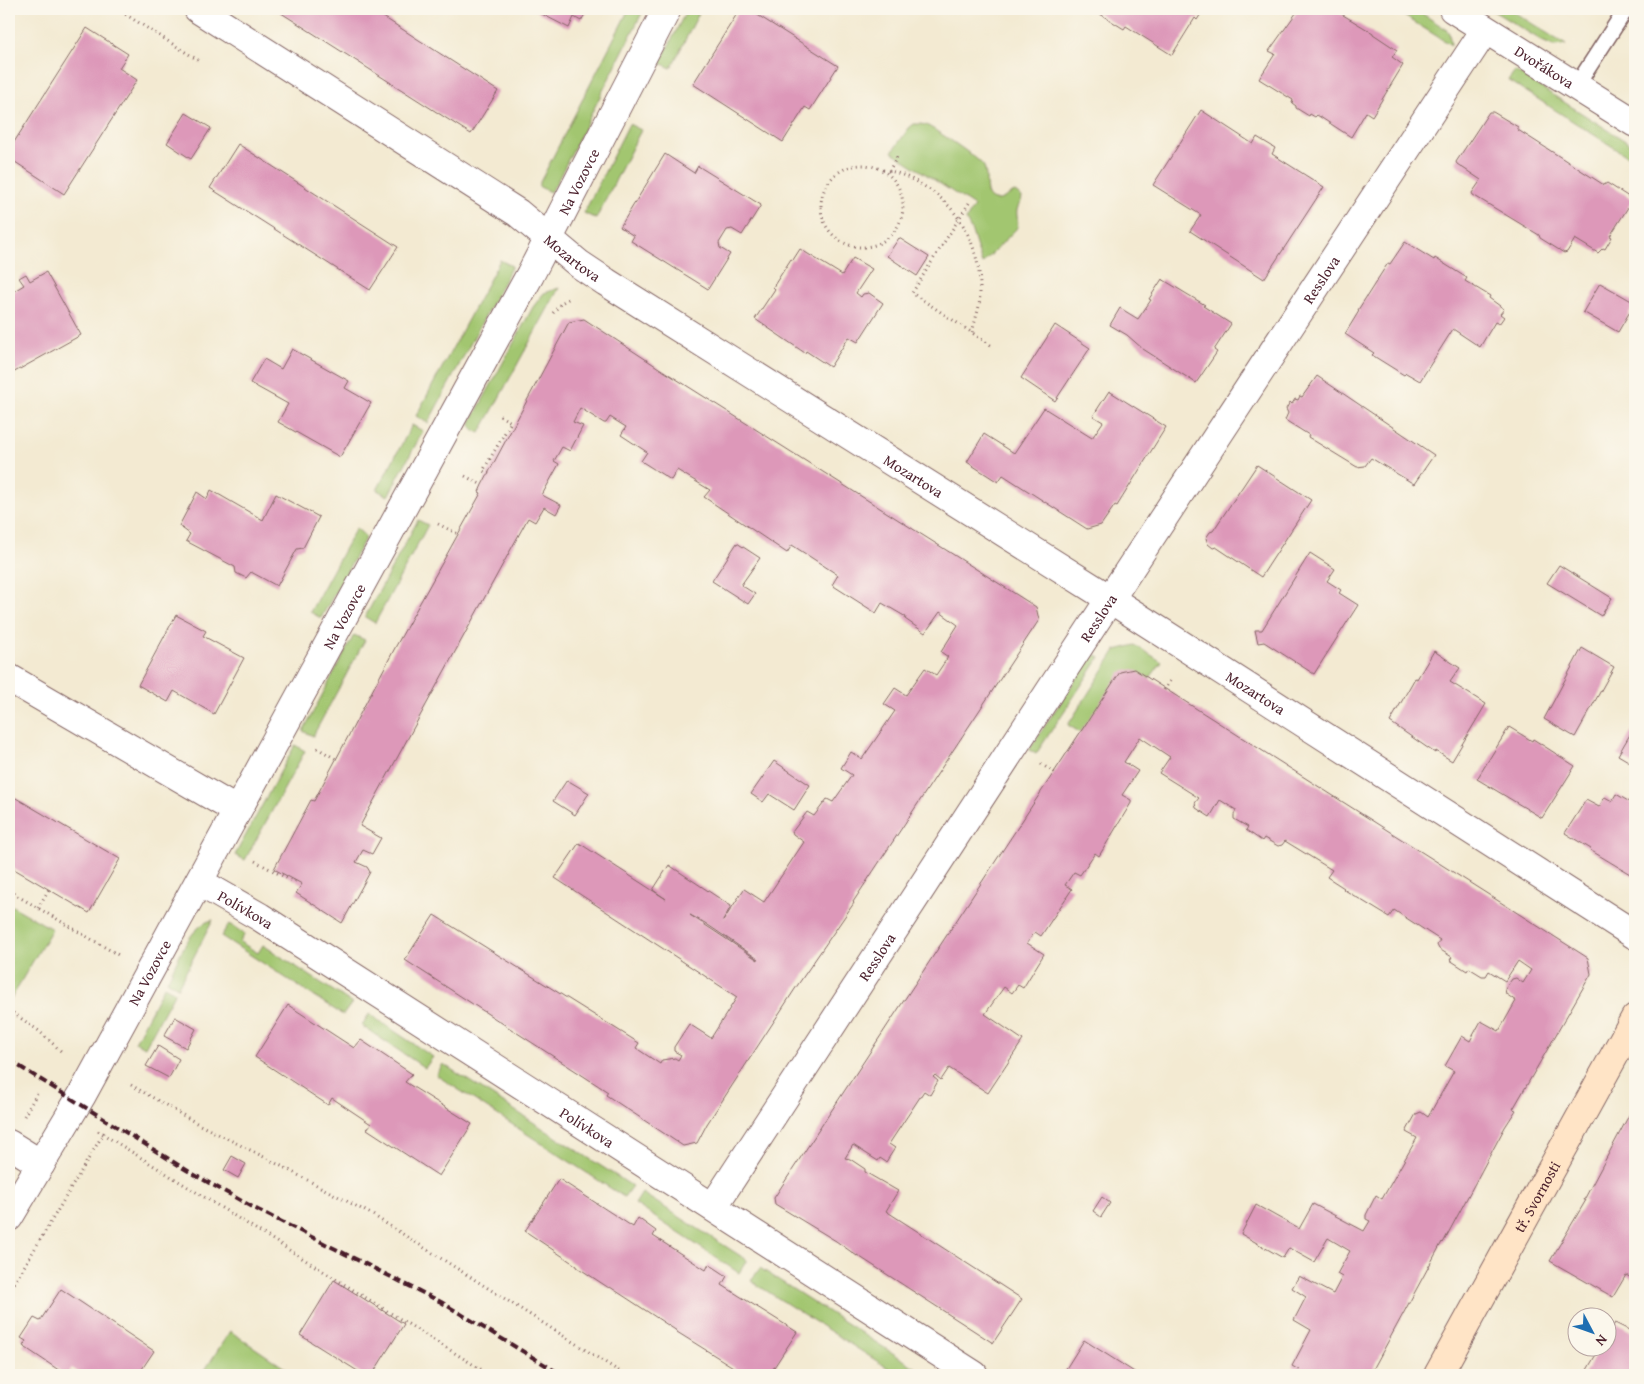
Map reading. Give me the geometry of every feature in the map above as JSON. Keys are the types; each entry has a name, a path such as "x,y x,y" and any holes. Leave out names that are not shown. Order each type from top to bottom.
{"street":[{"name":"Mozartova","path":"198,9 518,213 579,264 606,282 1110,598 1635,935"},
{"name":"Na Vozovce","path":"9,1217 70,1114 199,882 242,800 530,275 667,9"},
{"name":"Dvořákova","path":"1453,9 1635,123"},
{"name":"Resslova","path":"713,1207 1110,598 1485,30"},
{"path":"9,678 242,800"},
{"name":"Polívkova","path":"199,882 260,917 974,1375"},
{"name":"tř. Svornosti","path":"1438,1375 1635,1018"},
{"path":"15,1134 41,1164"}],"lane":[{"path":"1577,85 1626,9"}],"path":[{"path":"117,9 198,60"},
{"path":"888,171 898,155"},
{"path":"881,170 896,182 902,195 903,210 900,224 891,235 879,244 866,247 852,246 838,240 828,230 822,217 821,202 825,189 834,177 845,168 859,165 873,166 881,170 897,172 932,191 949,206 959,219 976,254 979,273 978,307 972,333"},
{"path":"969,203 912,293 992,346"},
{"path":"553,313 561,303 570,298"},
{"path":"488,474 484,471 511,422 498,415"},
{"path":"464,476 482,485"},
{"path":"438,524 458,534"},
{"path":"317,748 336,759"},
{"path":"1038,763 1055,773"},
{"path":"255,861 295,881"},
{"path":"38,908 49,889"},
{"path":"9,891 120,956"},
{"path":"9,1010 39,1031 62,1052"},
{"path":"132,1085 200,1125 371,1214 625,1375"},
{"path":"15,1134 39,1090"},
{"path":"70,1114 104,1132 490,1375"},
{"path":"9,1292 104,1132"}],"green space":[{"path":"629,9 644,9 556,184 550,192 538,186"},
{"path":"687,9 701,9 671,68 660,63"},
{"path":"1393,9 1415,9 1446,29 1449,33 1451,45"},
{"path":"1490,9 1509,9 1566,45 1553,46 1544,42"},
{"path":"1515,71 1635,147 1635,161 1508,80"},
{"path":"629,124 641,130 596,219 584,213"},
{"path":"914,124 931,128 979,161 985,169 987,190 990,198 1000,200 1015,192 1022,197 1017,210 1017,228 982,264 972,232 966,220 974,206 892,152"},
{"path":"500,260 512,266 428,423 416,416"},
{"path":"559,288 480,433 475,431 471,427 472,420 533,307 544,293"},
{"path":"412,425 423,431 388,496 377,490"},
{"path":"418,520 428,525 375,623 365,617"},
{"path":"356,528 366,537 321,618 310,612"},
{"path":"354,635 365,640 313,736 303,731"},
{"path":"1135,645 1162,662 1149,679 1081,733 1068,725 1116,650"},
{"path":"1093,653 1100,657 1036,754 1029,750"},
{"path":"295,745 305,751 245,860 235,855"},
{"path":"9,904 52,929 10,1000 9,1000"},
{"path":"213,920 178,987 167,981 191,936 205,923"},
{"path":"229,924 245,934 240,942 258,953 263,945 352,1003 343,1015 221,936"},
{"path":"164,986 175,992 145,1047 135,1042"},
{"path":"369,1014 433,1057 425,1068 362,1026"},
{"path":"443,1064 632,1186 624,1197 436,1075"},
{"path":"642,1193 747,1260 739,1273 635,1204"},
{"path":"760,1268 927,1375 899,1375 751,1281"},
{"path":"230,1331 295,1375 206,1375 203,1373"}],"building":[{"path":"275,9 371,9 498,91 471,134"},
{"path":"532,9 588,9 581,21 574,17 569,28"},
{"path":"740,9 748,9 838,66 810,110 805,107 783,142 693,84"},
{"path":"1092,9 1204,9 1197,20 1195,18 1172,55 1126,26 1124,29"},
{"path":"1299,9 1333,9 1397,50 1392,57 1403,65 1372,116 1366,112 1351,137 1317,115 1315,117 1310,114 1309,116 1296,108 1292,103 1293,100 1259,79 1275,54 1269,51"},
{"path":"87,28 128,54 119,68 137,80 64,194 9,158 9,150"},
{"path":"1201,110 1253,144 1257,137 1275,148 1272,154 1324,187 1264,279 1190,231 1201,215 1153,185"},
{"path":"1489,112 1493,112 1518,127 1518,130 1604,185 1607,183 1632,199 1610,236 1612,237 1605,249 1603,248 1598,253 1575,239 1567,252 1564,253 1540,238 1539,235 1473,195 1472,193 1481,180 1456,162"},
{"path":"186,113 211,128 191,159 167,143"},
{"path":"238,144 398,247 370,290 210,188"},
{"path":"665,154 694,173 698,166 761,205 742,235 732,229 727,230 719,243 720,248 730,254 708,289 631,241 634,236 620,227"},
{"path":"899,238 929,257 917,276 887,256"},
{"path":"1405,242 1467,278 1465,281 1490,296 1489,298 1504,309 1500,314 1504,317 1499,324 1495,322 1480,347 1453,329 1420,381 1406,373 1404,375 1372,355 1374,353 1345,334 1388,263 1390,264"},
{"path":"800,249 842,275 853,258 872,269 856,293 861,297 863,294 869,293 883,303 858,342 849,337 830,367 806,351 805,353 755,319 775,289 773,287 791,259 793,260"},
{"path":"46,272 81,335 9,375 9,294 24,285 19,278 26,274 30,281"},
{"path":"1162,279 1205,305 1203,306 1231,324 1214,350 1217,352 1196,383 1110,325 1120,308 1138,319"},
{"path":"1600,283 1635,303 1618,332 1583,312"},
{"path":"584,319 1036,607 1039,620 854,903 797,986 707,1124 697,1143 683,1146 606,1095 608,1092 405,960 434,915 639,1043 636,1048 660,1064 662,1060 675,1058 678,1060 681,1055 674,1051 674,1047 689,1024 711,1038 737,997 555,878 579,843 666,899 653,890 669,865 731,906 723,921 744,889 764,902 804,842 792,832 807,812 814,816 827,799 833,802 852,775 841,768 851,752 862,759 895,711 884,704 895,688 906,695 925,668 936,675 948,657 941,652 958,625 940,612 925,633 905,619 906,617 882,603 876,613 832,585 838,575 792,545 787,553 704,497 710,490 677,470 671,480 641,461 647,452 621,435 626,427 610,417 604,423 580,408 573,422 583,426 570,451 562,447 554,461 559,464 542,495 561,505 556,514 544,507 535,522 528,518 360,826 381,838 372,854 363,850 356,862 367,867 370,872 342,923 296,893 302,884 274,869 311,800 314,801 396,646 481,493 479,492 482,485 569,322","holes":["690,915 758,959 758,960"]},
{"path":"1055,325 1090,348 1055,401 1021,378"},
{"path":"292,349 349,381 345,388 371,403 340,457 278,422 288,404 250,383 264,359 281,369"},
{"path":"1317,376 1434,455 1414,484 1371,458 1365,466 1357,467 1308,437 1309,435 1285,420 1288,413 1286,409 1290,402 1292,404 1295,399 1298,400 1300,396 1302,397"},
{"path":"1109,391 1166,427 1117,506 1115,505 1101,525 1087,529 1003,475 998,482 967,462 984,434 1014,453 1044,408 1092,438 1103,422 1093,416"},
{"path":"1257,465 1311,500 1261,577 1216,547 1213,548 1208,544 1206,538 1213,531"},
{"path":"211,490 263,520 276,494 319,517 303,548 297,549 277,586 251,572 246,578 236,573 235,567 186,541 190,534 179,526 197,492 207,499"},
{"path":"737,543 760,558 741,585 755,594 748,604 712,581"},
{"path":"1310,553 1335,569 1327,581 1341,590 1339,593 1358,605 1314,674 1264,642 1258,643 1255,630 1262,630"},
{"path":"1559,565 1612,598 1601,616 1547,583"},
{"path":"176,615 206,631 203,636 244,658 214,714 174,691 168,702 138,685"},
{"path":"1582,648 1614,667 1575,737 1544,719"},
{"path":"1434,651 1460,668 1450,682 1486,704 1452,761 1436,751 1435,753 1390,722 1415,678 1417,679"},
{"path":"1134,669 1588,958 1591,974 1513,1109 1516,1110 1370,1375 1296,1375 1299,1370 1292,1366 1311,1330 1294,1320 1306,1297 1292,1288 1299,1276 1333,1294 1342,1277 1337,1274 1350,1251 1328,1238 1314,1262 1289,1248 1283,1258 1241,1234 1256,1205 1299,1229 1313,1204 1364,1231 1370,1221 1366,1219 1366,1215 1376,1195 1382,1199 1417,1138 1406,1132 1416,1114 1421,1112 1428,1117 1454,1071 1445,1066 1462,1036 1470,1041 1481,1021 1499,1031 1516,1001 1506,994 1505,989 1512,979 1516,978 1523,983 1531,970 1518,961 1505,981 1489,971 1486,976 1482,976 1469,968 1467,971 1450,960 1452,957 1439,949 1437,945 1440,940 1394,910 1389,917 1343,889 1327,877 1332,870 1285,841 1282,845 1278,846 1264,838 1262,841 1246,830 1248,827 1234,819 1236,810 1220,800 1210,817 1196,808 1195,803 1199,798 1159,773 1170,757 1140,737 1124,762 1138,771 1122,795 1131,800 1131,803 1099,856 1095,853 1080,875 1074,872 1065,885 1072,889 1041,936 1035,932 1027,943 1044,954 1023,988 1018,985 1012,993 1004,987 985,1014 1023,1040 988,1093 949,1068 941,1080 935,1075 933,1077 938,1081 930,1095 924,1091 889,1144 895,1148 886,1162 880,1158 878,1161 853,1145 845,1158 850,1159 865,1169 865,1172 898,1191 886,1211 1022,1299 993,1343 836,1241 775,1204 774,1198 1120,672"},
{"path":"1635,726 1635,765 1618,755"},
{"path":"1509,727 1532,741 1533,739 1575,766 1542,818 1477,779"},
{"path":"774,761 810,785 794,810 769,794 763,802 751,794"},
{"path":"567,780 589,793 575,815 553,801"},
{"path":"9,794 120,859 89,913 9,866"},
{"path":"1616,794 1635,805 1635,877 1565,833 1586,800 1599,807 1605,797 1612,801"},
{"path":"288,1005 354,1048 361,1040 412,1074 405,1082 472,1124 439,1176 367,1129 371,1124 332,1098 328,1105 255,1057"},
{"path":"175,1017 196,1029 186,1048 164,1036"},
{"path":"158,1046 179,1059 169,1078 146,1066"},
{"path":"1635,1104 1635,1280 1626,1275 1613,1297 1550,1261 1586,1200 1584,1200"},
{"path":"232,1156 246,1164 238,1178 224,1170"},
{"path":"559,1179 633,1227 638,1218 656,1231 653,1236 706,1270 709,1264 727,1276 722,1285 797,1332 769,1375 746,1375 609,1288 525,1231"},
{"path":"1102,1197 1110,1203 1101,1217 1093,1211"},
{"path":"334,1280 404,1324 372,1375 364,1375 300,1335"},
{"path":"61,1289 154,1351 138,1375 83,1375 72,1368 66,1375 23,1346 26,1341 21,1338 34,1318 40,1321"},
{"path":"1616,1324 1635,1333 1635,1375 1584,1375 1595,1356 1616,1356"},
{"path":"1084,1340 1139,1375 1062,1375"}],"railway":[{"path":"9,1060 193,1174 258,1210 441,1302 562,1375"}]}
